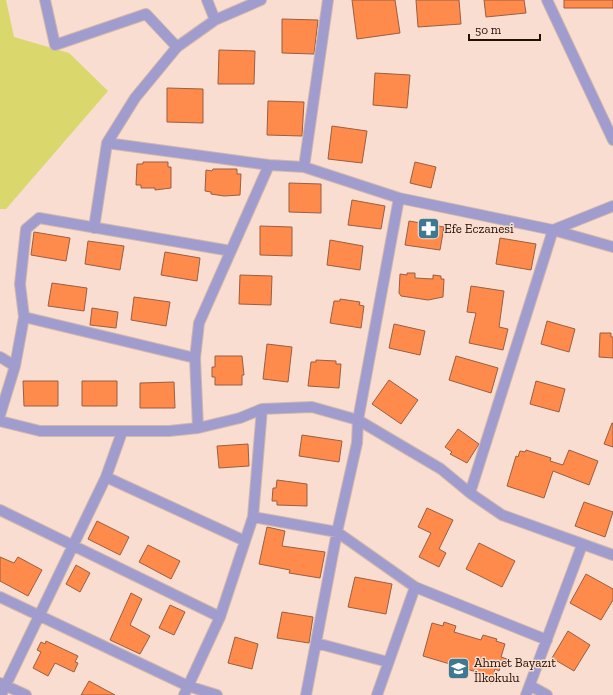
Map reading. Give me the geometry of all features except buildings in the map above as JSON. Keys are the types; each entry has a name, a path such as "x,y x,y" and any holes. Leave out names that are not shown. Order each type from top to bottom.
{"street":[{"path":"207,0 216,20"},
{"path":"94,228 107,143 135,98 176,47 216,20 261,0"},
{"path":"304,167 328,0"},
{"path":"547,0 613,140"},
{"path":"48,1 55,45 146,14 176,47"},
{"path":"107,143 269,165 304,167 399,198 553,230 613,247"},
{"path":"198,428 195,358 199,323 269,165"},
{"path":"306,695 337,532 357,443 358,420 399,198"},
{"path":"553,230 613,206"},
{"path":"0,415 15,366 24,317 20,284 26,229 39,218 231,252"},
{"path":"470,493 553,230"},
{"path":"24,317 195,358"},
{"path":"0,357 15,366"},
{"path":"0,421 40,432 169,431 198,428 240,418 262,409 312,407 358,420 441,469 470,493 502,515 613,555"},
{"path":"186,690 220,617 246,541 252,518 262,409"},
{"path":"26,695 2,688 40,617 106,477 122,432"},
{"path":"106,477 246,541"},
{"path":"0,510 220,617"},
{"path":"252,518 337,532 415,587 547,640"},
{"path":"547,695 529,690 582,545"},
{"path":"377,695 415,587"},
{"path":"0,597 186,690 217,695"},
{"path":"316,643 388,662"}],"shaded area":[{"path":"0,0 6,0 14,37 69,53 108,91 6,209 0,209"}],"place":[{"name":"Efe Eczanesi","path":"428,228"},
{"name":"Ahmet Bayazıt İlkokulu","path":"458,669"}]}
